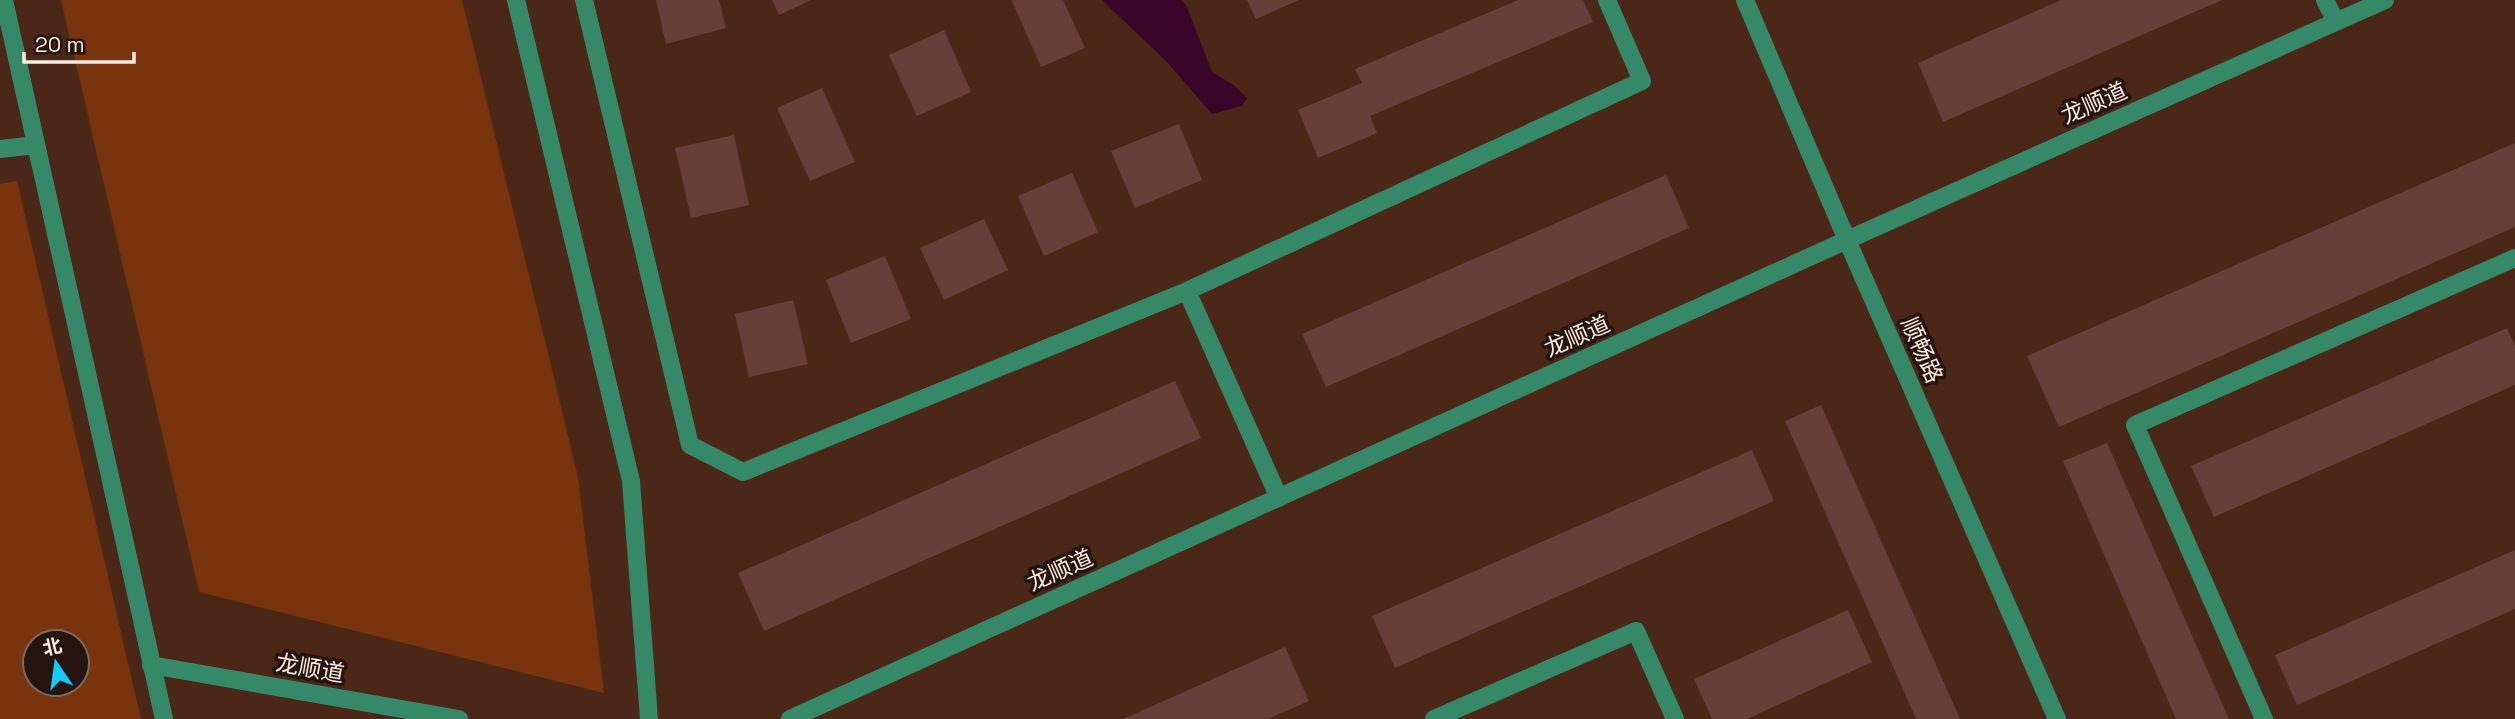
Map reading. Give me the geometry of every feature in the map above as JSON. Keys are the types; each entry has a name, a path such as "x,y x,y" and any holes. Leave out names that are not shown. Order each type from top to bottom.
{"street":[{"path":"5,0 164,719"},
{"path":"516,0 631,481 649,719"},
{"path":"584,0 690,445 743,472 1187,291 1642,81 1607,0"},
{"name":"顺畅路","path":"1745,0 2057,719"},
{"path":"2325,0 2336,22"},
{"name":"龙顺道","path":"790,719 1847,240 2385,0"},
{"path":"0,149 36,145"},
{"path":"2264,719 2135,425 2515,258"},
{"path":"1187,291 1279,498"},
{"path":"1434,719 1636,631 1675,719"},
{"name":"龙顺道","path":"151,665 460,719"}],"shaded area":[{"path":"61,0 462,0 578,477 604,693 199,592"},
{"path":"1102,0 1181,0 1186,5 1212,72 1235,86 1247,98 1242,106 1212,114 1167,62"},
{"path":"17,181 141,719 0,719 0,184"}],"building":[{"path":"656,0 719,0 726,28 666,44"},
{"path":"772,0 811,0 779,15"},
{"path":"1013,0 1063,0 1085,48 1041,67"},
{"path":"1247,0 1299,0 1256,19"},
{"path":"1518,0 1583,0 1593,22 1370,116 1377,133 1318,158 1298,110 1362,83 1355,69"},
{"path":"2061,0 2222,0 1943,122 1918,63"},
{"path":"944,30 971,92 917,116 889,55"},
{"path":"822,88 855,162 810,181 777,108"},
{"path":"1179,124 1202,180 1135,208 1111,151"},
{"path":"734,135 749,205 691,218 675,148"},
{"path":"2515,143 2515,227 2059,427 2027,356"},
{"path":"1072,173 1098,232 1044,256 1018,196"},
{"path":"1666,175 1689,228 1326,387 1302,334"},
{"path":"984,219 1008,270 944,300 920,248"},
{"path":"885,256 911,319 851,343 826,280"},
{"path":"793,300 808,364 749,377 735,314"},
{"path":"2507,328 2515,346 2515,385 2214,517 2191,466"},
{"path":"1175,381 1201,438 764,631 738,573"},
{"path":"1821,405 1960,719 1916,719 1785,421"},
{"path":"2107,443 2229,719 2176,719 2063,461"},
{"path":"1752,450 1774,501 1395,668 1372,616"},
{"path":"2515,550 2515,609 2297,705 2275,655"},
{"path":"1848,610 1872,662 1747,719 1712,719 1694,679"},
{"path":"1285,647 1309,701 1268,719 1123,719"}]}
